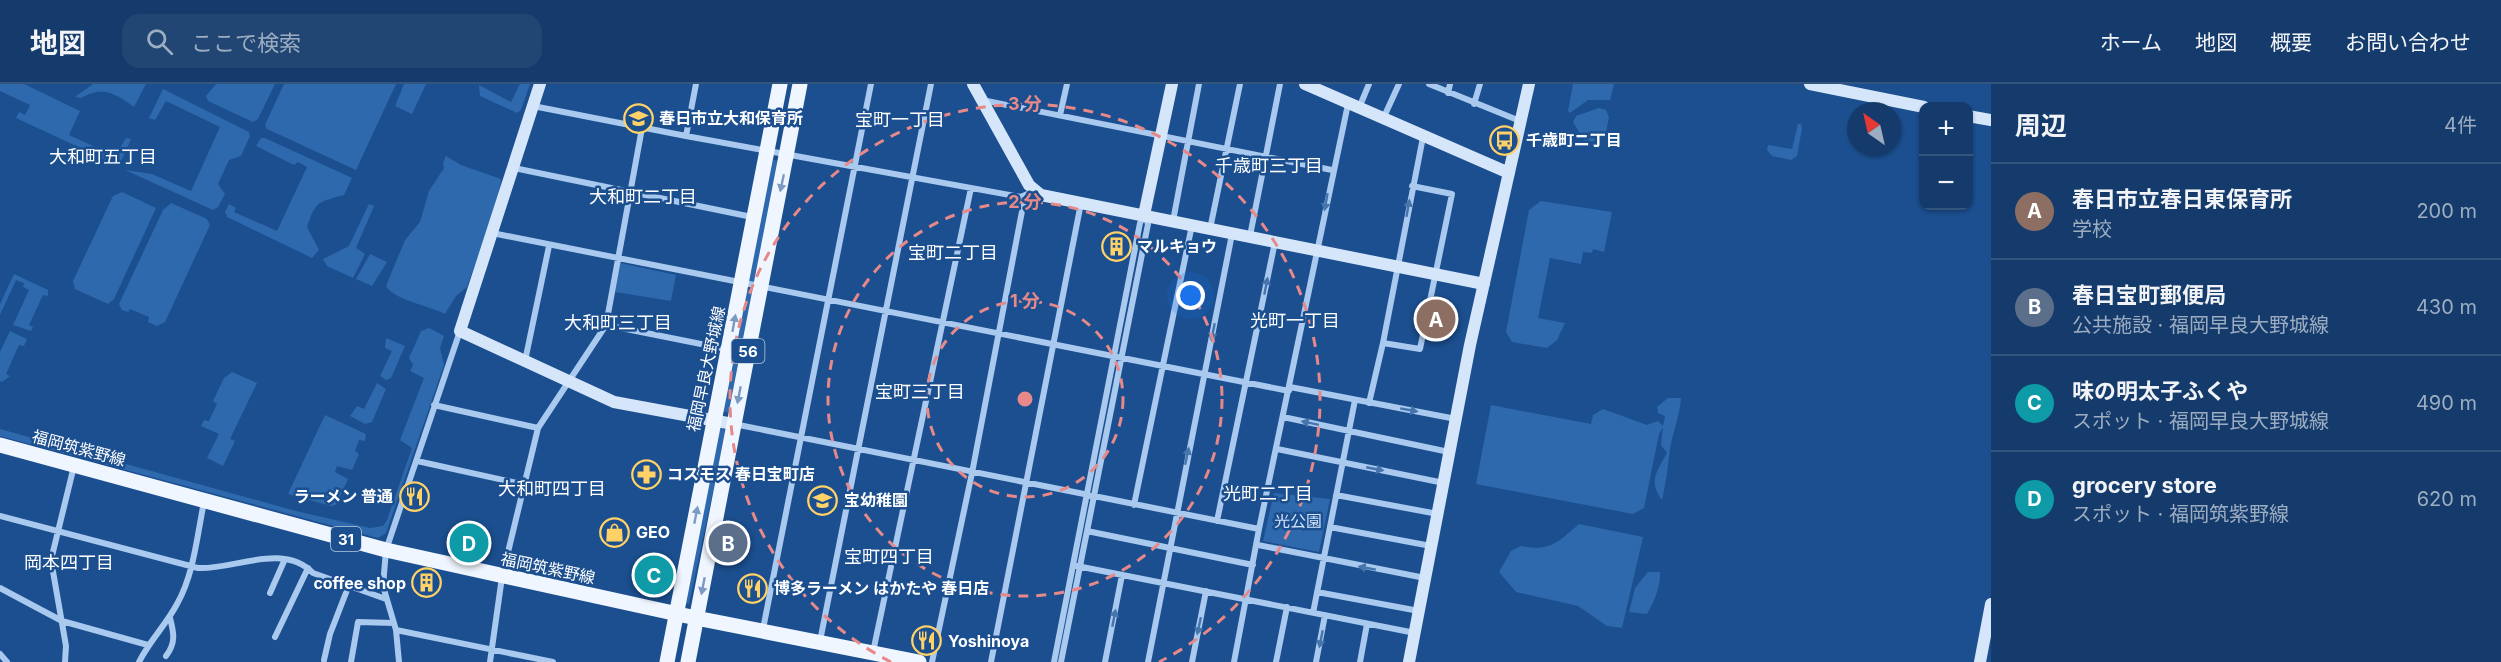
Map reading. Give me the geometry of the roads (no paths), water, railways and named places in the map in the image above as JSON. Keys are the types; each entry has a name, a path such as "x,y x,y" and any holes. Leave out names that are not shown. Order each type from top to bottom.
{"main road":[{"name":"福岡早良大野城線","path":"667,662 756,217 780,84"},
{"name":"56","path":"688,662 800,84"},
{"name":"福岡筑紫野線","path":"0,445 386,550 696,618 820,641 871,657 920,662"}],"street":[{"path":"399,662 395,627 383,580 386,550 540,84"},
{"path":"686,136 696,84"},
{"path":"763,630 830,301 871,84"},
{"path":"820,641 931,84"},
{"path":"973,84 1035,191"},
{"path":"1060,115 1067,84"},
{"path":"1061,662 1117,359 1148,224 1144,215 1172,84"},
{"path":"1173,221 1199,84"},
{"path":"1210,229 1240,84"},
{"path":"1250,237 1268,156 1280,84"},
{"path":"1234,662 1258,545 1259,529 1318,250 1332,170 1353,106 1369,84"},
{"path":"1383,120 1398,84"},
{"path":"1429,84 1520,121"},
{"path":"1448,93 1450,84"},
{"path":"1474,104 1480,84"},
{"path":"1408,662 1484,285 1529,84"},
{"path":"1810,84 1919,106"},
{"path":"1309,85 1383,120 1509,173"},
{"path":"982,100 1332,170"},
{"path":"533,105 768,153 1022,197 1035,191 1081,203 1484,285"},
{"path":"1973,117 1991,120"},
{"path":"489,662 502,577 538,428 606,326 642,128"},
{"path":"1369,403 1423,137"},
{"path":"514,168 756,217"},
{"path":"1383,343 1420,349 1452,194 1412,186"},
{"path":"871,657 970,188"},
{"path":"932,662 1000,335 1023,206 1035,191"},
{"path":"991,662 1081,203"},
{"path":"1134,505 1192,225"},
{"path":"492,233 887,313 943,322 1162,368 1456,419"},
{"path":"1148,662 1171,548 1175,513 1232,234"},
{"path":"1217,521 1275,242"},
{"path":"525,361 549,246"},
{"path":"606,326 729,350"},
{"path":"460,331 614,402 1259,529"},
{"path":"1313,613 1355,400"},
{"path":"435,405 538,428"},
{"path":"1283,417 1450,452"},
{"path":"1277,449 1444,483"},
{"path":"417,461 526,485"},
{"path":"65,662 66,646 51,560 74,465"},
{"path":"1336,495 1438,514"},
{"path":"1054,662 1086,531 1090,496"},
{"path":"139,662 148,645 170,618 189,580 190,565 205,500"},
{"path":"0,516 190,565 216,569 258,559 285,559 308,568 313,573 386,599"},
{"path":"1330,527 1431,546"},
{"path":"1086,531 1253,565"},
{"path":"1258,545 1323,560 1425,578"},
{"path":"270,594 285,559"},
{"path":"1077,566 1415,633"},
{"path":"275,637 308,568"},
{"path":"1105,662 1122,575"},
{"path":"324,660 330,634 349,585"},
{"path":"0,588 62,621 148,645"},
{"path":"1192,662 1206,591"},
{"path":"1317,592 1419,611"},
{"path":"1980,662 1991,604"},
{"path":"1276,662 1287,607"},
{"path":"1316,662 1325,615"},
{"path":"166,656 173,647 174,631 170,618"},
{"path":"351,662 358,622 395,627 553,662"},
{"path":"1360,662 1367,624"},
{"path":"0,654 7,662"}],"place":[{"name":"春日市立大和保育所","path":"638,118"},
{"name":"千歳町ニ丁目","path":"1505,140"},
{"name":"マルキョウ","path":"1116,246"},
{"name":"春日市立春日東保育所","path":"1436,319"},
{"name":"コスモス 春日宝町店","path":"646,474"},
{"name":"ラーメン 普通","path":"414,496"},
{"name":"宝幼稚園","path":"823,500"},
{"name":"GEO","path":"615,532"},
{"name":"grocery store","path":"469,543"},
{"name":"春日宝町郵便局","path":"728,543"},
{"name":"味の明太子ふくや","path":"654,575"},
{"name":"coffee shop","path":"427,583"},
{"name":"博多ラーメン はかたや 春日店","path":"753,588"},
{"name":"Yoshinoya","path":"927,641"}],"district":[{"name":"宝町一丁目","path":"900,119"},
{"name":"大和町五丁目","path":"103,156"},
{"name":"千歳町三丁目","path":"1269,165"},
{"name":"大和町二丁目","path":"643,196"},
{"name":"宝町二丁目","path":"953,252"},
{"name":"光町一丁目","path":"1295,320"},
{"name":"大和町三丁目","path":"618,322"},
{"name":"宝町三丁目","path":"920,391"},
{"name":"大和町四丁目","path":"552,488"},
{"name":"光町二丁目","path":"1268,493"},
{"name":"宝町四丁目","path":"889,556"},
{"name":"岡本四丁目","path":"69,562"}],"park label":[{"name":"光公園","path":"1298,521"}]}
